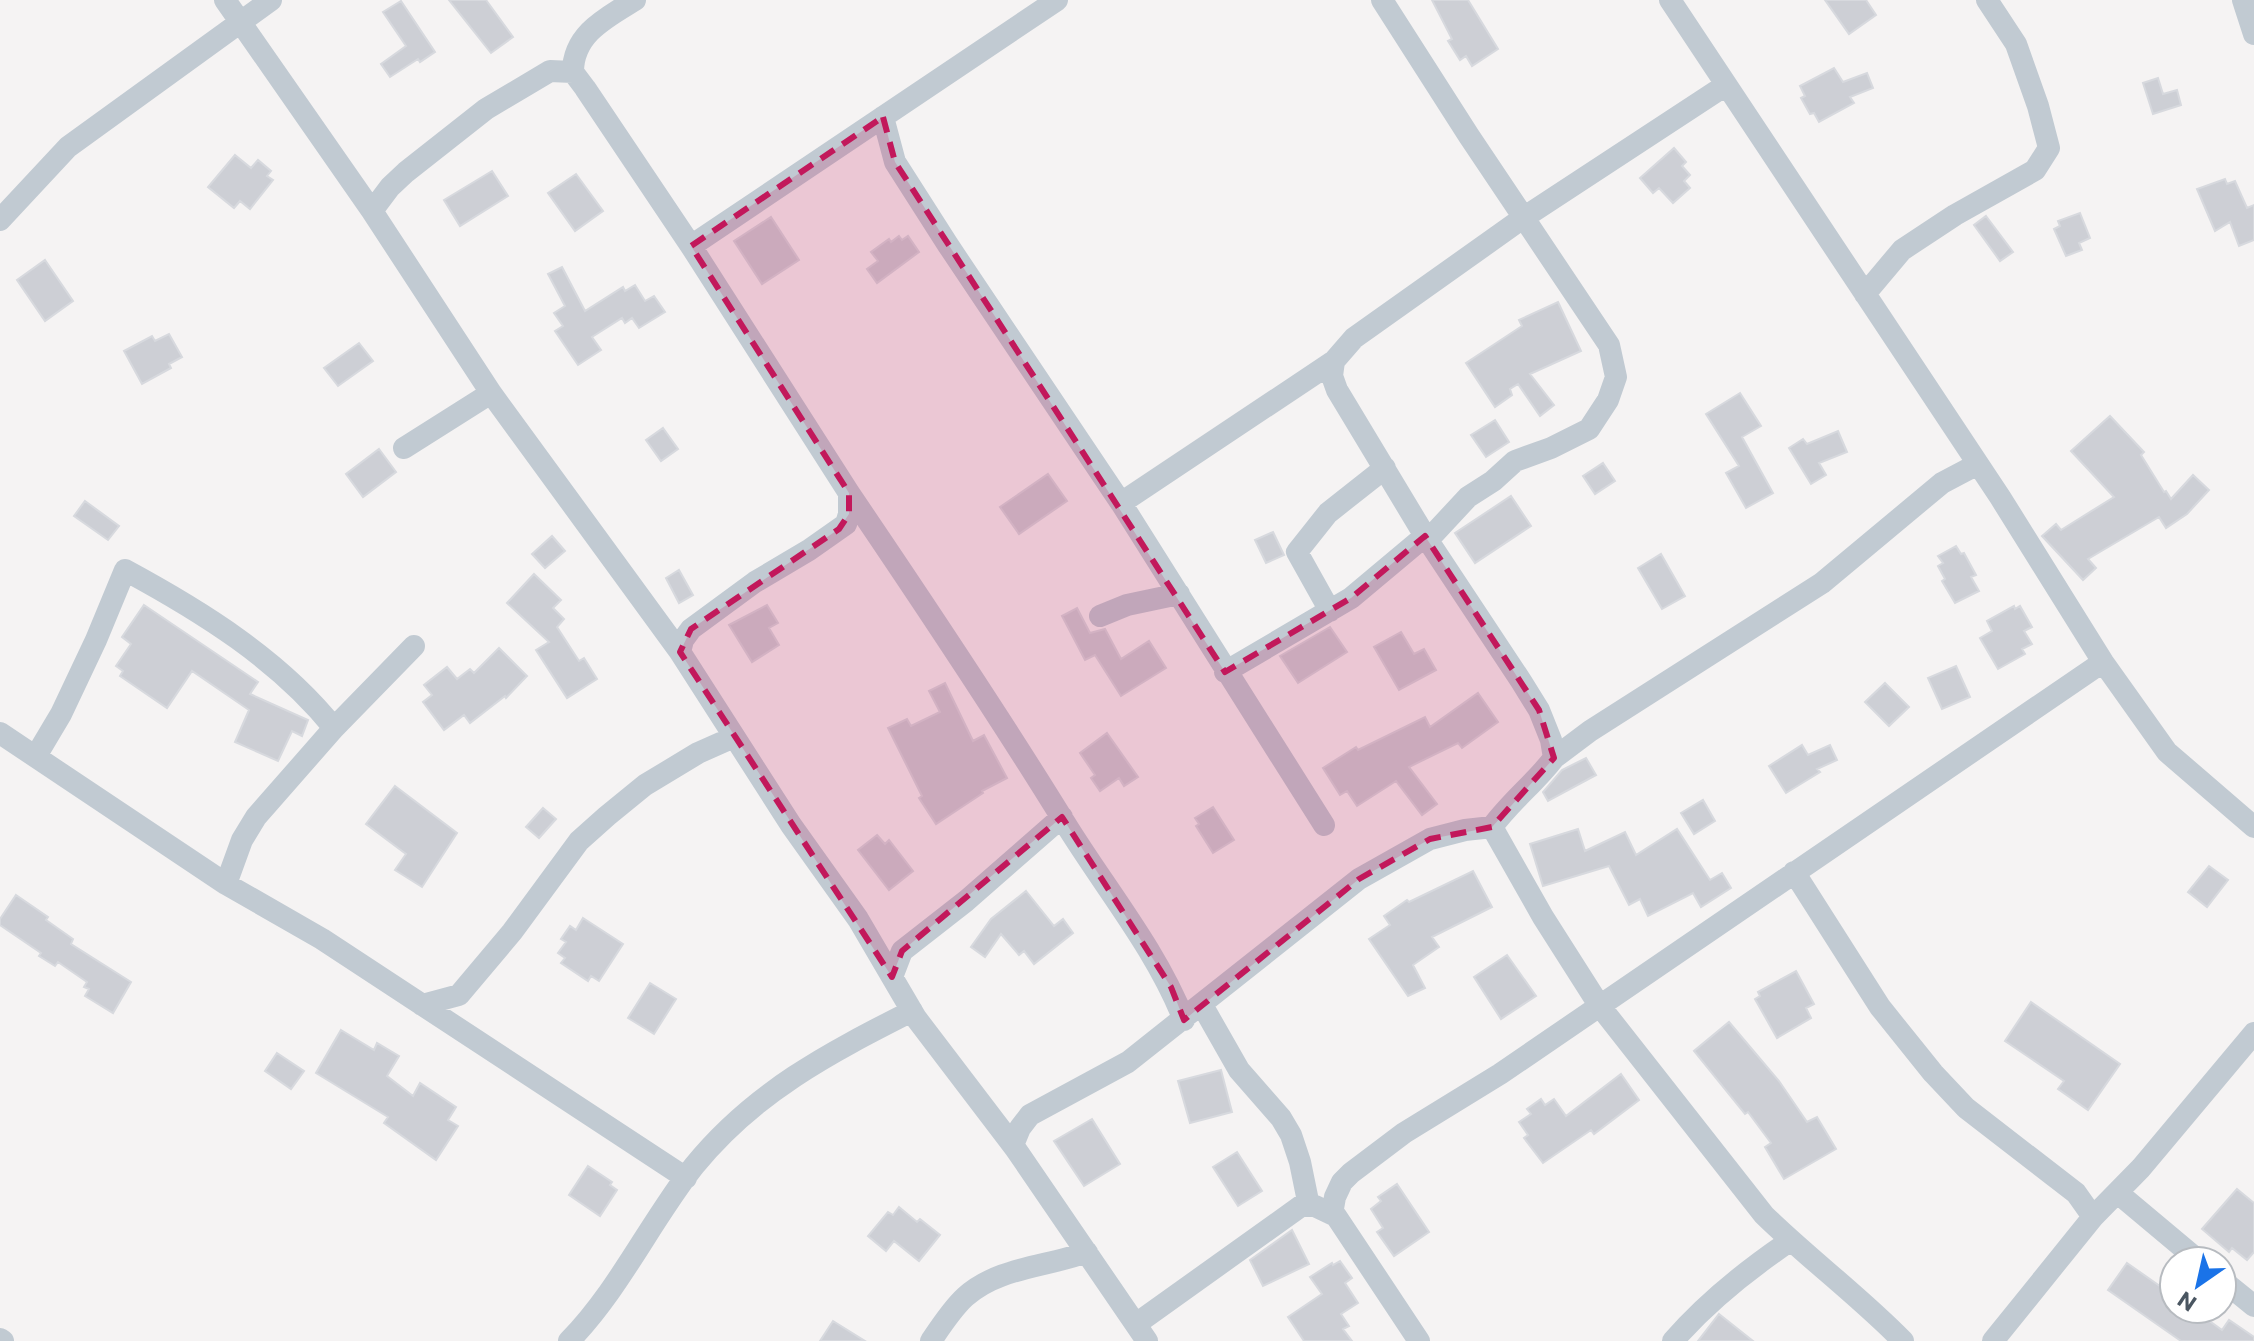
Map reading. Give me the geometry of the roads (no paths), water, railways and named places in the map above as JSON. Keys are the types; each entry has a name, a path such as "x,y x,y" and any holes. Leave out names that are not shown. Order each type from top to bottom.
{"street":[{"path":"225,0 372,211 491,393 680,652 791,825 858,919 912,1011 1013,1145 1142,1333 1301,1206 1315,1206 1332,1214 1419,1341"},
{"path":"0,220 68,147 271,0"},
{"path":"635,0 587,34 573,55 573,72 943,631 1171,987 1184,1020"},
{"path":"691,246 1057,0"},
{"path":"1225,672 1351,598 1427,538 1468,497 1493,481 1515,461 1589,429 1608,400 1616,377 1609,345 1382,0"},
{"path":"1670,0 1978,464 2103,662 2167,752 2254,827"},
{"path":"1865,294 1902,250 1955,215 2035,170 2049,148 2016,44 1987,0"},
{"path":"2243,0 2254,34"},
{"path":"372,211 406,172 486,109 550,71 573,72"},
{"path":"1121,503 1334,361 1354,338 1523,218 1726,85"},
{"path":"883,117 895,162 1121,503 1324,825"},
{"path":"1334,361 1332,376 1349,414 1527,691 1551,740 1554,758"},
{"path":"404,448 491,393"},
{"path":"1013,1145 1030,1115 1128,1062 1359,879 1430,839 1492,827 1509,803 1538,778 1554,758 1590,731 1822,583 1942,483 1978,464"},
{"path":"1330,611 1297,552 1328,513 1385,468"},
{"path":"680,652 691,629 755,582 846,524 849,493"},
{"path":"36,756 61,714 125,570 163,590 248,647 312,700 334,728"},
{"path":"1100,616 1127,605 1179,594"},
{"path":"226,884 242,840 256,817 334,728 414,646"},
{"path":"1332,1214 1342,1182 1404,1133 1500,1074 2103,662"},
{"path":"0,733 226,884 322,939 686,1178"},
{"path":"422,1005 459,995 512,932 579,841 607,816 645,785 698,753 734,737"},
{"path":"892,977 902,951 966,901 1062,817"},
{"path":"1492,827 1543,917 1599,1005 1764,1215 1903,1341"},
{"path":"1794,872 1880,1007 1933,1073 1966,1108 2076,1193 2093,1217"},
{"path":"1202,1005 1239,1070 1281,1118 1291,1135 1309,1206"},
{"path":"569,1341 605,1297 686,1178 718,1140 792,1076 912,1011"},
{"path":"1993,1341 2093,1217 2119,1194 2254,1033"},
{"path":"2119,1194 2180,1245"},
{"path":"1673,1341 1711,1300 1790,1241"},
{"path":"931,1341 965,1297 980,1285 996,1277 1060,1262 1087,1252"},
{"path":"2238,1293 2254,1306"}]}
